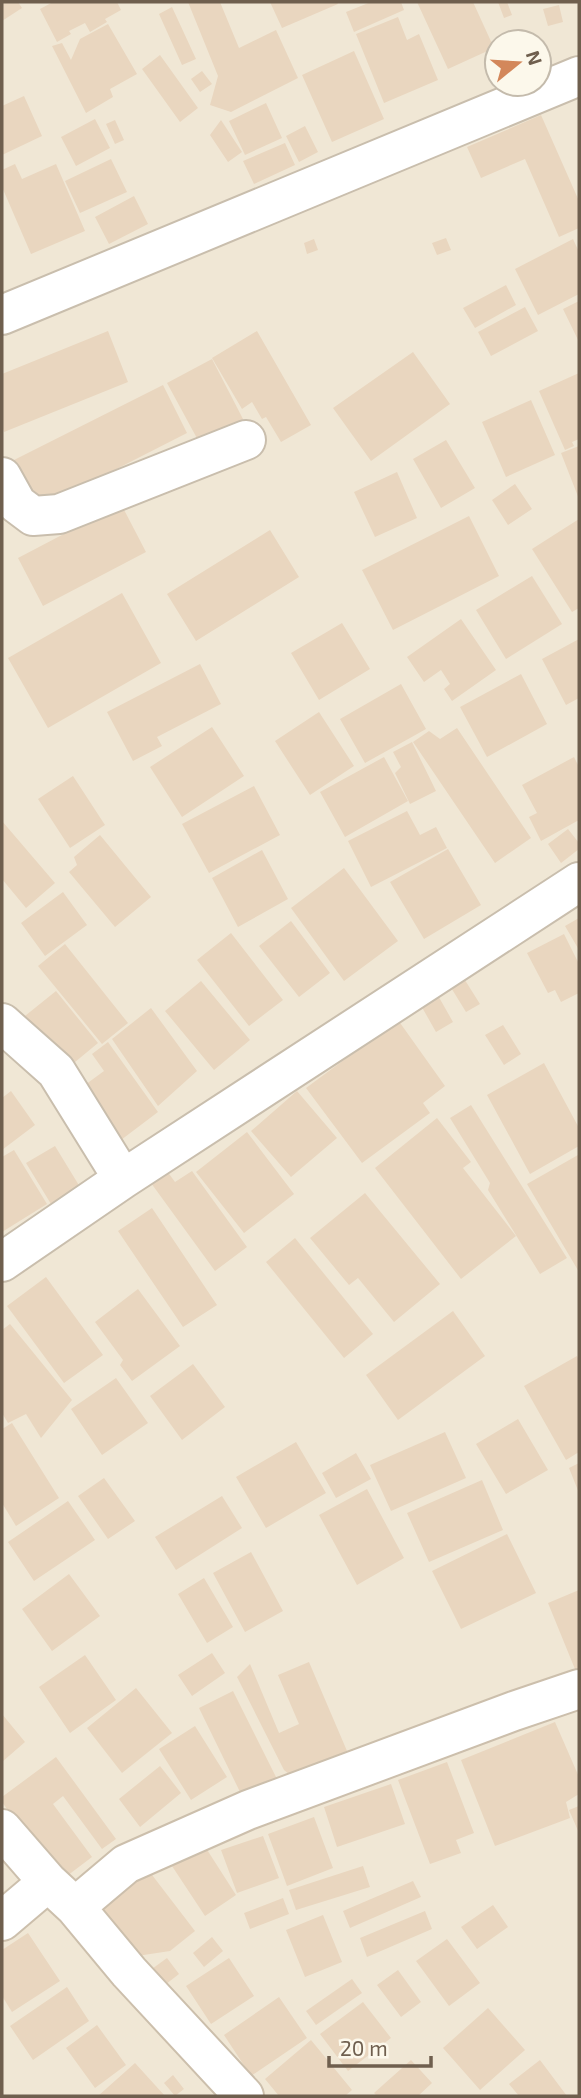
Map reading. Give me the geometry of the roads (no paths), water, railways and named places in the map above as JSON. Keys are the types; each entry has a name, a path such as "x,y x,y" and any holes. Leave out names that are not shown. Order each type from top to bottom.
{"street":[{"path":"2,315 577,85"},
{"path":"2,477 17,504 33,516 59,514 246,440"},
{"path":"2,1262 123,1179 579,883"},
{"path":"2,1023 56,1071 123,1179"},
{"path":"2,1921 247,1810 579,1689"},
{"path":"2,1829 244,2096"}]}
